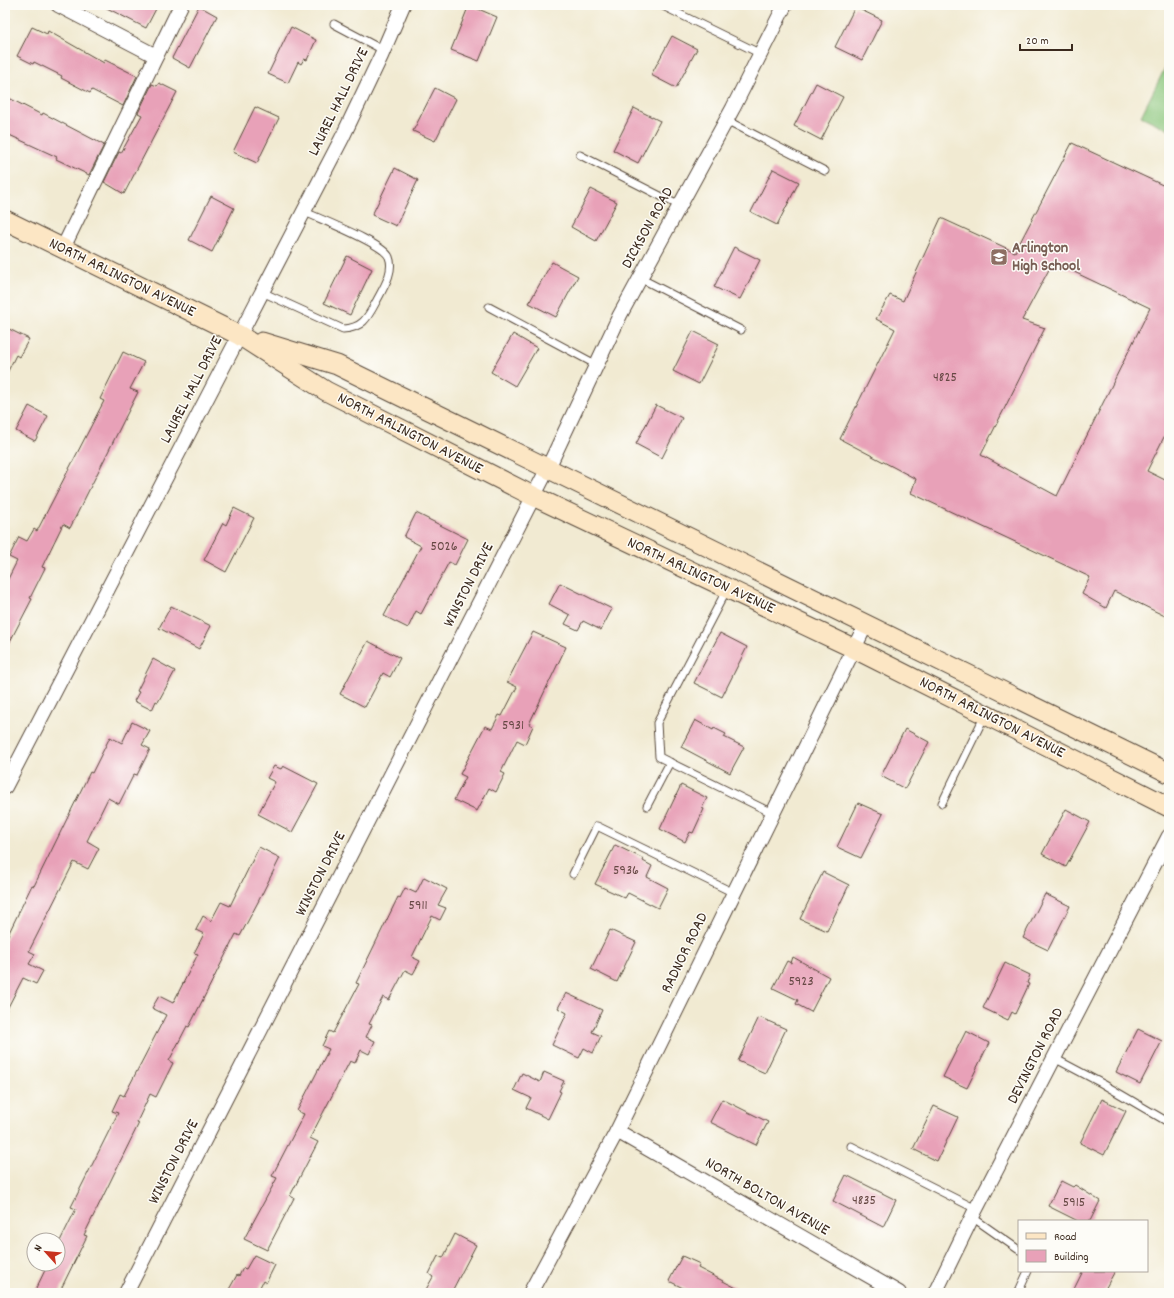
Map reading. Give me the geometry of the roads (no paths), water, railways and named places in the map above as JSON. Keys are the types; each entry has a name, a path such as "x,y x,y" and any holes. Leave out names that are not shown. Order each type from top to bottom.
{"main road":[{"name":"NORTH ARLINGTON AVENUE","path":"5,220 239,335 326,391 533,496 853,648 1169,807"},
{"name":"NORTH ARLINGTON AVENUE","path":"239,335 337,365 865,626 1169,773"}],"street":[{"path":"58,5 156,56"},
{"path":"63,248 181,5"},
{"name":"LAUREL HALL DRIVE","path":"5,787 342,138 384,50 403,5"},
{"name":"DICKSON ROAD","path":"547,470 640,278 726,120 785,5"},
{"name":"WINSTON DRIVE","path":"126,1293 547,470"},
{"name":"RADNOR ROAD","path":"530,1293 617,1131 865,626"},
{"name":"DEVINGTON ROAD","path":"935,1293 974,1213 1169,836"},
{"name":"NORTH BOLTON AVENUE","path":"617,1131 899,1293"}],"lane":[{"path":"661,5 761,54"},
{"path":"334,24 384,50"},
{"path":"726,120 825,171"},
{"path":"580,155 680,206"},
{"path":"262,292 343,329 354,328 364,322 376,302 388,278 390,266 389,257 383,249 303,211"},
{"path":"640,278 741,330"},
{"path":"489,307 597,365"},
{"path":"727,588 657,723 659,757 772,813"},
{"path":"942,803 986,715"},
{"path":"647,806 670,762"},
{"path":"572,874 597,826 734,893"},
{"path":"1054,1058 1103,1084 1168,1122"},
{"path":"851,1146 974,1213 1018,1249"},
{"path":"1018,1293 1028,1272"}],"place":[{"name":"Arlington High School","path":"999,257"}]}
